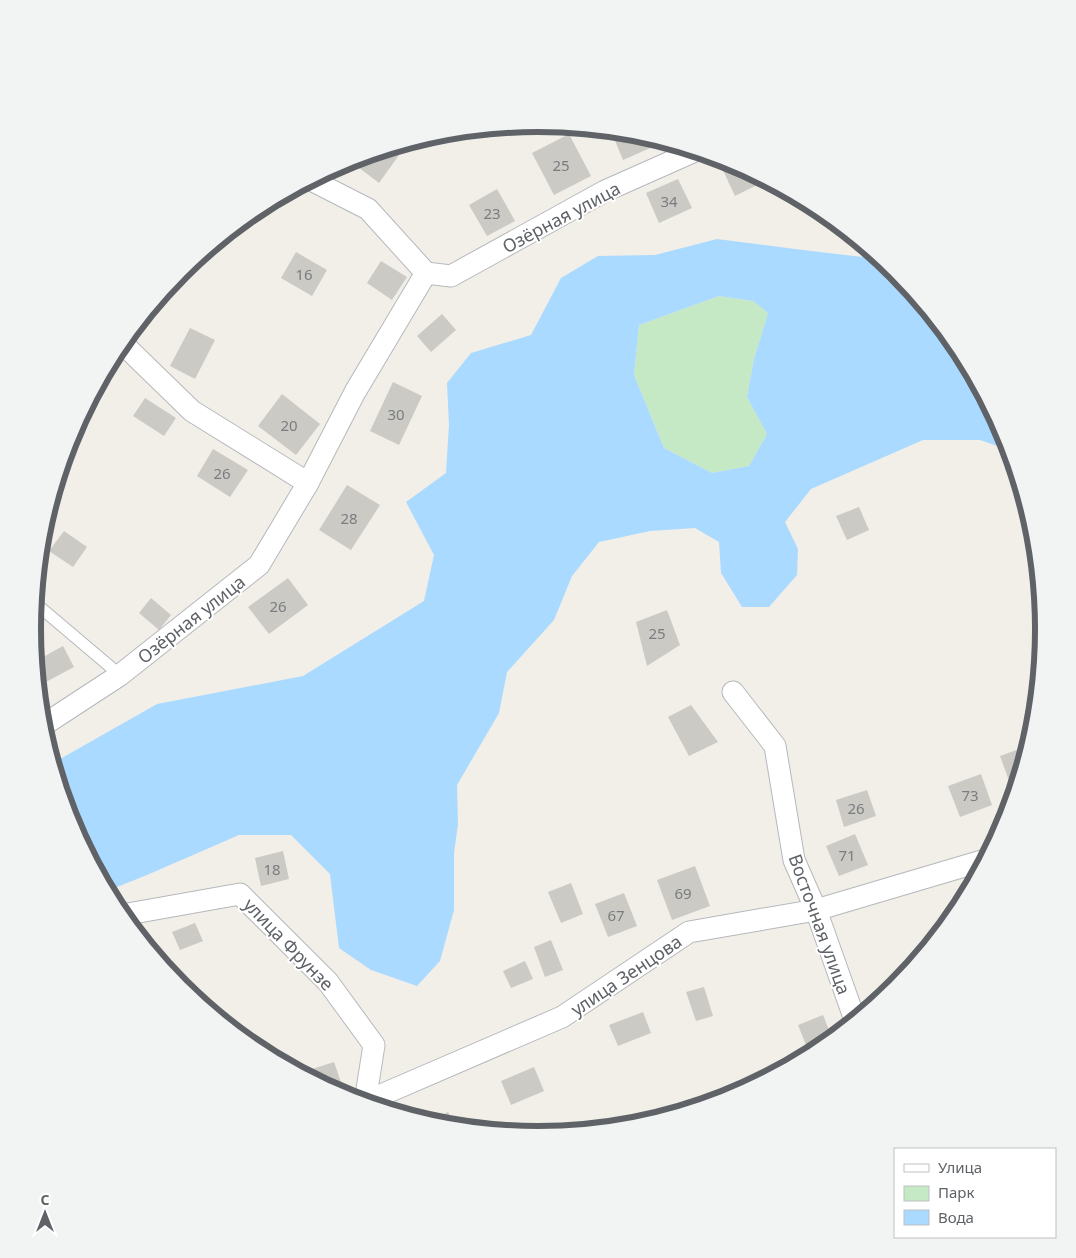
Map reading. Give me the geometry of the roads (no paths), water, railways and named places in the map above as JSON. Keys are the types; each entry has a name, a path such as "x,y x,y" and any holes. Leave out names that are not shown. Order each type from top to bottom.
{"street":[{"name":"Озёрная улица","path":"50,721 120,675 259,565 308,483 355,392 426,273 451,276 605,191 686,155"},
{"path":"317,183 368,209 426,273"},
{"path":"128,349 192,411 308,483"},
{"name":"Восточная улица","path":"733,692 775,746 794,860 816,910 852,1013"},
{"name":"улица Зенцова","path":"375,1098 562,1017 689,932 816,910 976,863"},
{"name":"улица Фрунзе","path":"131,913 240,894 328,982 374,1045 366,1095"}],"lane":[{"path":"42,609 120,675"}],"water":[{"path":"717,239 868,258 911,301 951,353 984,409 1000,447 980,440 923,440 811,489 785,522 798,549 797,575 769,607 742,607 721,573 719,542 695,528 650,531 599,542 572,576 554,620 507,672 499,713 457,785 458,824 454,853 454,910 440,961 417,986 371,970 339,948 330,874 291,835 239,835 115,888 92,849 79,819 59,760 157,704 303,676 424,601 434,555 406,502 446,473 449,425 447,383 471,353 531,335 561,278 598,256 655,255","holes":["719,296 753,301 768,313 754,359 747,397 767,434 749,466 712,473 664,448 634,375 639,325"]}]}
